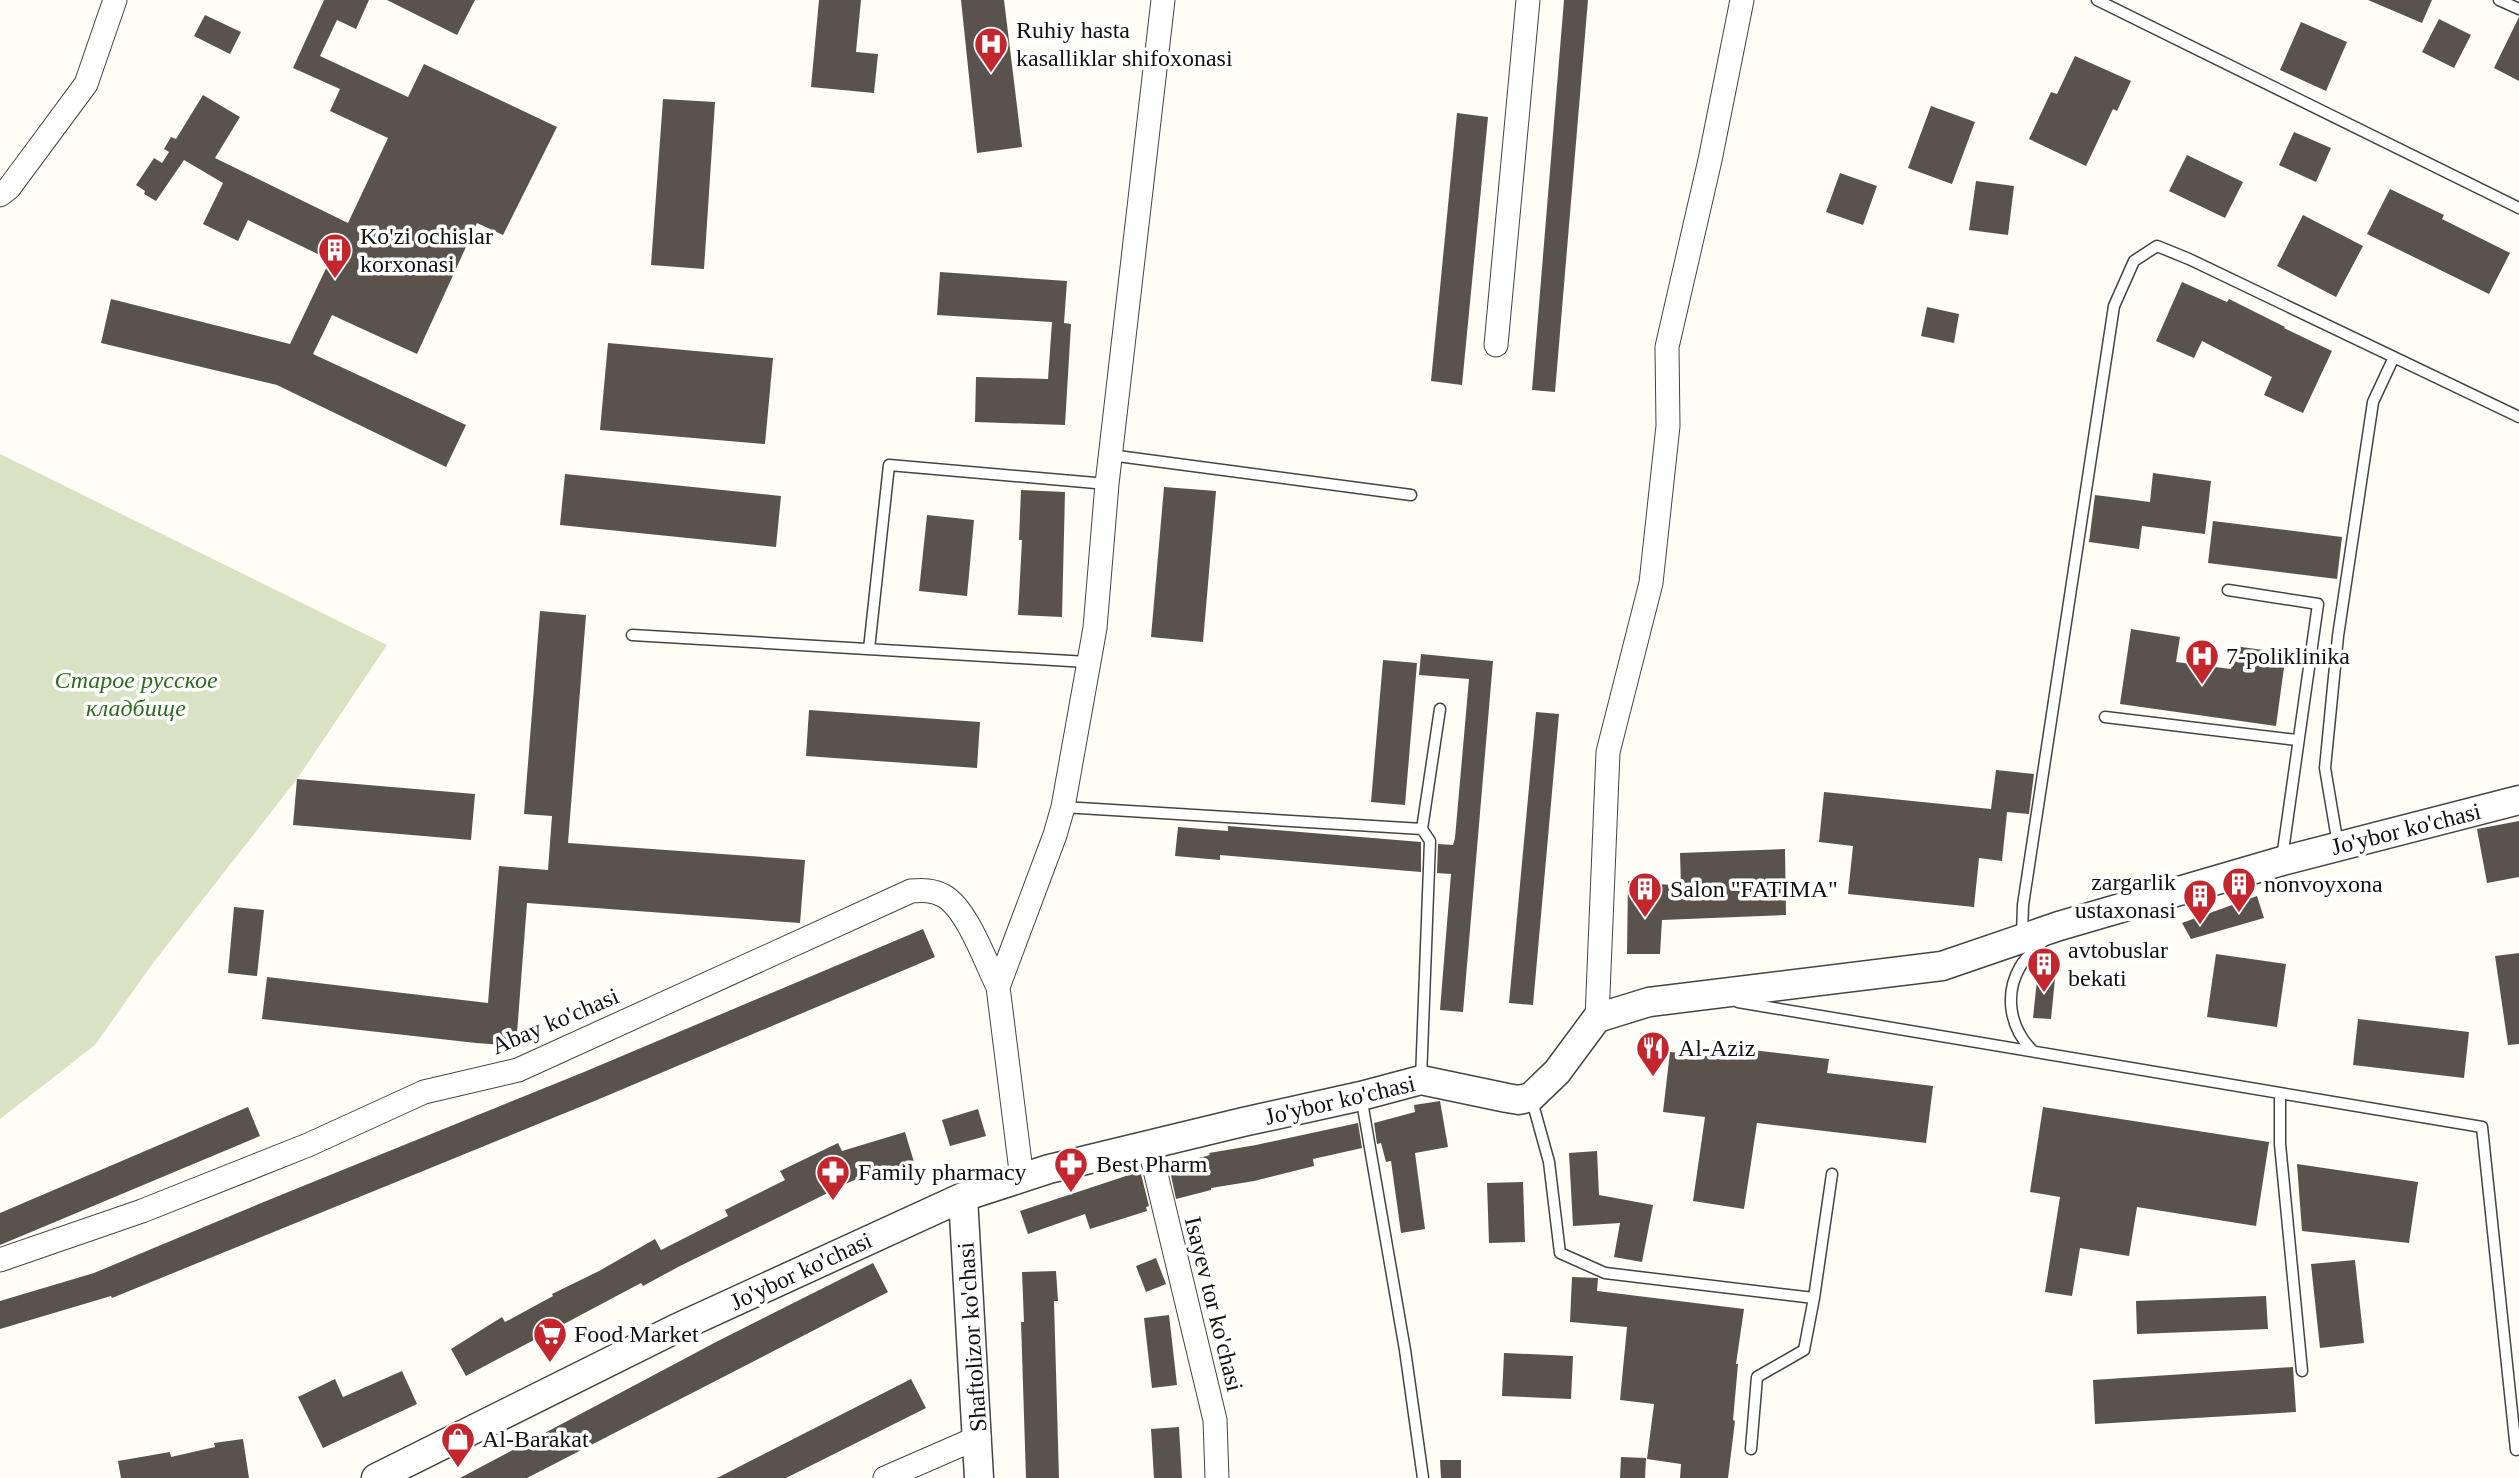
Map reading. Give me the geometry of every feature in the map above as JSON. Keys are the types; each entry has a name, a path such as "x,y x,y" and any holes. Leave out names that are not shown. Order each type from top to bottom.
{"street":[{"path":"0,195 9,188 86,84 115,0"},
{"path":"1022,1179 998,988 1063,807 1095,628 1107,484 1163,0"},
{"path":"1496,345 1528,0"},
{"path":"1531,1097 1557,1072 1597,1018 1608,752 1651,583 1668,426 1667,347 1710,160 1742,0"},
{"name":"Jo'ybor ko'chasi","path":"1597,1018 1648,1002 1942,966 2059,926 2282,861 2519,800"},
{"name":"Abay ko'chasi","path":"0,1260 142,1211 308,1145 424,1092 518,1070 911,891 929,890 946,897 961,911 998,988"},
{"name":"Jo'ybor ko'chasi","path":"386,1476 675,1329 963,1197 1049,1169 1361,1097 1421,1080 1519,1100 1531,1097"},
{"name":"Isayev tor ko'chasi","path":"1149,1145 1215,1420 1217,1478"},
{"name":"Shaftolizor ko'chasi","path":"963,1197 979,1437 979,1478"},
{"path":"885,1478 979,1437"}],"lane":[{"path":"2097,0 2519,208"},
{"path":"2499,0 2519,9"},
{"path":"2022,939 2025,891 2114,306 2134,261 2157,246 2519,416"},
{"path":"2338,846 2325,768 2338,636 2372,402 2394,356"},
{"path":"1111,455 1411,495"},
{"path":"869,649 889,465 1107,484"},
{"path":"2228,590 2318,604 2282,861"},
{"path":"632,635 1087,662"},
{"path":"1421,1080 1430,841 1422,829 1440,709"},
{"path":"2105,717 2297,740"},
{"path":"1063,807 1422,829"},
{"path":"2032,1050 2021,1039 2013,1022 2011,1003 2014,984 2020,967 2059,926"},
{"path":"1704,996 2482,1128 2516,1450"},
{"path":"2280,1093 2280,1144 2302,1371"},
{"path":"1361,1097 1405,1350 1423,1478"},
{"path":"1531,1097 1549,1162 1560,1253 1605,1273 1814,1298"},
{"path":"1751,1449 1757,1377 1804,1350 1832,1174"}],"green space":[{"name":"Старое русское кладбище","path":"0,454 387,645 297,779 153,963 95,1045 0,1119"}],"building":[{"name":"Ko'zi ochislar korxonasi","path":"324,0 369,0 356,29 337,20 320,56 408,97 424,64 557,127 503,235 477,223 417,354 332,315 313,354 466,425 446,467 277,385 101,343 111,299 290,344 330,260 248,220 238,241 203,224 223,183 184,160 156,201 136,185 154,158 162,163 169,152 164,149 171,137 176,139 203,95 240,117 215,158 348,223 388,138 330,111 340,89 293,68"},
{"path":"387,0 475,0 457,35"},
{"path":"819,0 861,0 856,52 878,54 874,93 811,87"},
{"name":"Ruhiy hasta kasalliklar shifoxonasi","path":"961,0 1004,0 1022,147 977,153"},
{"path":"1564,0 1588,0 1555,392 1532,390"},
{"path":"2368,0 2432,0 2422,23"},
{"path":"205,15 241,32 230,54 194,36"},
{"path":"2519,17 2519,81 2494,68"},
{"path":"2439,19 2471,35 2454,68 2422,52"},
{"path":"2301,22 2347,42 2326,91 2280,70"},
{"path":"2075,56 2131,81 2117,111 2113,109 2086,166 2029,139 2051,92 2057,94"},
{"path":"663,99 715,102 704,269 651,265"},
{"path":"1931,106 1975,122 1952,184 1908,168"},
{"path":"1457,113 1488,117 1462,385 1431,381"},
{"path":"2294,132 2331,148 2316,182 2279,165"},
{"path":"2187,155 2243,182 2225,218 2169,191"},
{"path":"1840,173 1877,186 1863,225 1826,212"},
{"path":"1976,181 2014,186 2008,235 1969,230"},
{"path":"2390,189 2444,215 2442,219 2510,253 2489,294 2367,234"},
{"path":"2303,215 2363,246 2336,297 2277,266"},
{"path":"940,272 1067,281 1064,323 1071,324 1065,425 975,422 976,377 1048,379 1052,322 937,315"},
{"path":"2182,282 2227,302 2229,299 2332,351 2303,413 2264,395 2272,377 2202,341 2194,358 2156,341"},
{"path":"1927,307 1959,314 1954,343 1921,336"},
{"path":"608,343 773,358 765,444 600,430"},
{"path":"2153,473 2211,481 2205,534 2142,526 2139,549 2089,542 2095,495 2150,502"},
{"path":"565,474 781,496 776,547 560,525"},
{"path":"1164,487 1216,491 1203,642 1151,637"},
{"path":"1021,490 1065,492 1062,617 1018,615 1022,540 1019,540"},
{"path":"927,515 974,520 967,596 919,591"},
{"path":"2213,521 2342,537 2337,579 2208,563"},
{"path":"540,611 586,615 568,843 805,860 800,923 527,903 516,1046 262,1019 267,977 488,1003 499,866 548,870 552,816 524,814"},
{"name":"7-poliklinika","path":"2131,629 2180,637 2176,662 2231,669 2234,646 2286,653 2276,726 2120,704"},
{"path":"1421,654 1493,661 1463,1012 1440,1010 1451,874 1437,873 1438,844 1453,845 1455,838 1469,679 1419,675"},
{"path":"1383,660 1417,663 1405,805 1371,802"},
{"path":"809,710 980,722 977,768 806,756"},
{"path":"1536,712 1559,714 1533,1005 1509,1003"},
{"path":"1996,770 2034,774 2029,814 2007,812 2002,861 1979,858 1974,907 1848,894 1853,846 1819,842 1824,792 1991,809"},
{"path":"297,779 475,794 471,840 293,825"},
{"path":"2519,821 2519,877 2487,883 2477,829"},
{"path":"1228,826 1421,842 1421,872 1220,855 1220,860 1175,856 1178,827 1228,831"},
{"path":"1785,849 1786,915 1662,920 1660,954 1627,954 1628,881 1681,886 1680,853"},
{"name":"nonvoyxona","path":"2257,896 2264,918 2191,939 2182,923"},
{"path":"234,907 264,910 257,976 228,973"},
{"path":"923,929 935,957 597,1100 112,1298 111,1296 0,1329 0,1301 94,1273 584,1072"},
{"path":"2519,953 2519,1044 2508,1045 2495,956"},
{"path":"2216,954 2286,964 2277,1027 2207,1017"},
{"name":"avtobuslar bekati","path":"2056,969 2051,1019 2033,1018 2038,970"},
{"path":"2358,1019 2469,1032 2464,1078 2353,1065"},
{"path":"1735,1048 1829,1059 1827,1073 1933,1086 1926,1143 1757,1123 1744,1209 1693,1201 1705,1117 1663,1112 1670,1052 1734,1059"},
{"path":"1440,1101 1448,1147 1415,1153 1425,1229 1401,1233 1391,1161 1386,1162 1381,1143 1377,1144 1374,1123 1415,1112 1414,1105"},
{"path":"248,1107 260,1136 0,1245 0,1213"},
{"path":"2043,1107 2269,1142 2256,1226 2137,1207 2129,1256 2080,1248 2072,1296 2045,1292 2060,1197 2030,1192"},
{"path":"978,1109 986,1136 950,1146 942,1120"},
{"path":"1358,1123 1362,1148 1313,1159 1314,1166 1254,1181 1211,1188 1176,1199 1169,1166 1210,1155 1209,1153"},
{"path":"905,1132 914,1162 852,1181 643,1286 641,1283 466,1376 451,1349 502,1317 505,1322 655,1239 661,1250 728,1216 725,1210 785,1180 780,1171 838,1143 842,1151"},
{"path":"1597,1151 1599,1195 1653,1205 1642,1262 1614,1257 1620,1223 1573,1226 1569,1153"},
{"path":"2297,1164 2418,1182 2409,1243 2302,1231"},
{"path":"1135,1173 1141,1174 1149,1206 1146,1207 1147,1211 1090,1229 1085,1214 1028,1234 1020,1211"},
{"path":"1523,1182 1525,1242 1489,1243 1487,1183"},
{"path":"1156,1258 1166,1284 1146,1292 1136,1266"},
{"path":"2355,1260 2364,1343 2320,1348 2311,1264"},
{"path":"873,1263 888,1292 527,1478 460,1478 716,1342"},
{"path":"1056,1271 1058,1301 1054,1301 1059,1478 1026,1478 1022,1272"},
{"path":"1572,1277 1598,1278 1597,1291 1744,1309 1736,1364 1735,1421 1728,1478 1680,1478 1681,1464 1647,1459 1654,1404 1620,1400 1627,1327 1570,1322"},
{"path":"2266,1296 2268,1329 2137,1334 2136,1301"},
{"path":"1169,1315 1177,1385 1152,1388 1144,1318"},
{"path":"1504,1353 1573,1356 1571,1399 1502,1396"},
{"path":"2293,1367 2296,1412 2095,1424 2093,1380"},
{"path":"402,1371 417,1404 323,1448 298,1397 335,1379 343,1397"},
{"path":"911,1379 926,1408 786,1478 717,1478"},
{"path":"1179,1427 1182,1478 1154,1478 1151,1429"},
{"path":"243,1439 249,1478 121,1478 118,1461 170,1452 171,1457 215,1447 214,1443"},
{"path":"1621,1457 1646,1458 1645,1478 1620,1478"},
{"path":"1440,1460 1461,1460 1461,1478 1441,1478"}],"place":[{"name":"Ruhiy hasta kasalliklar shifoxonasi","path":"991,74"},
{"name":"Ko'zi ochislar korxonasi","path":"335,280"},
{"name":"7-poliklinika","path":"2202,686"},
{"name":"nonvoyxona","path":"2239,914"},
{"name":"Salon \"FATIMA\"","path":"1645,919"},
{"name":"zargarlik ustaxonasi","path":"2200,926"},
{"name":"avtobuslar bekati","path":"2044,994"},
{"name":"Al-Aziz","path":"1653,1078"},
{"name":"Best Pharm","path":"1071,1194"},
{"name":"Family pharmacy","path":"833,1202"},
{"name":"Food Market","path":"550,1364"},
{"name":"Al-Barakat","path":"458,1469"}]}
